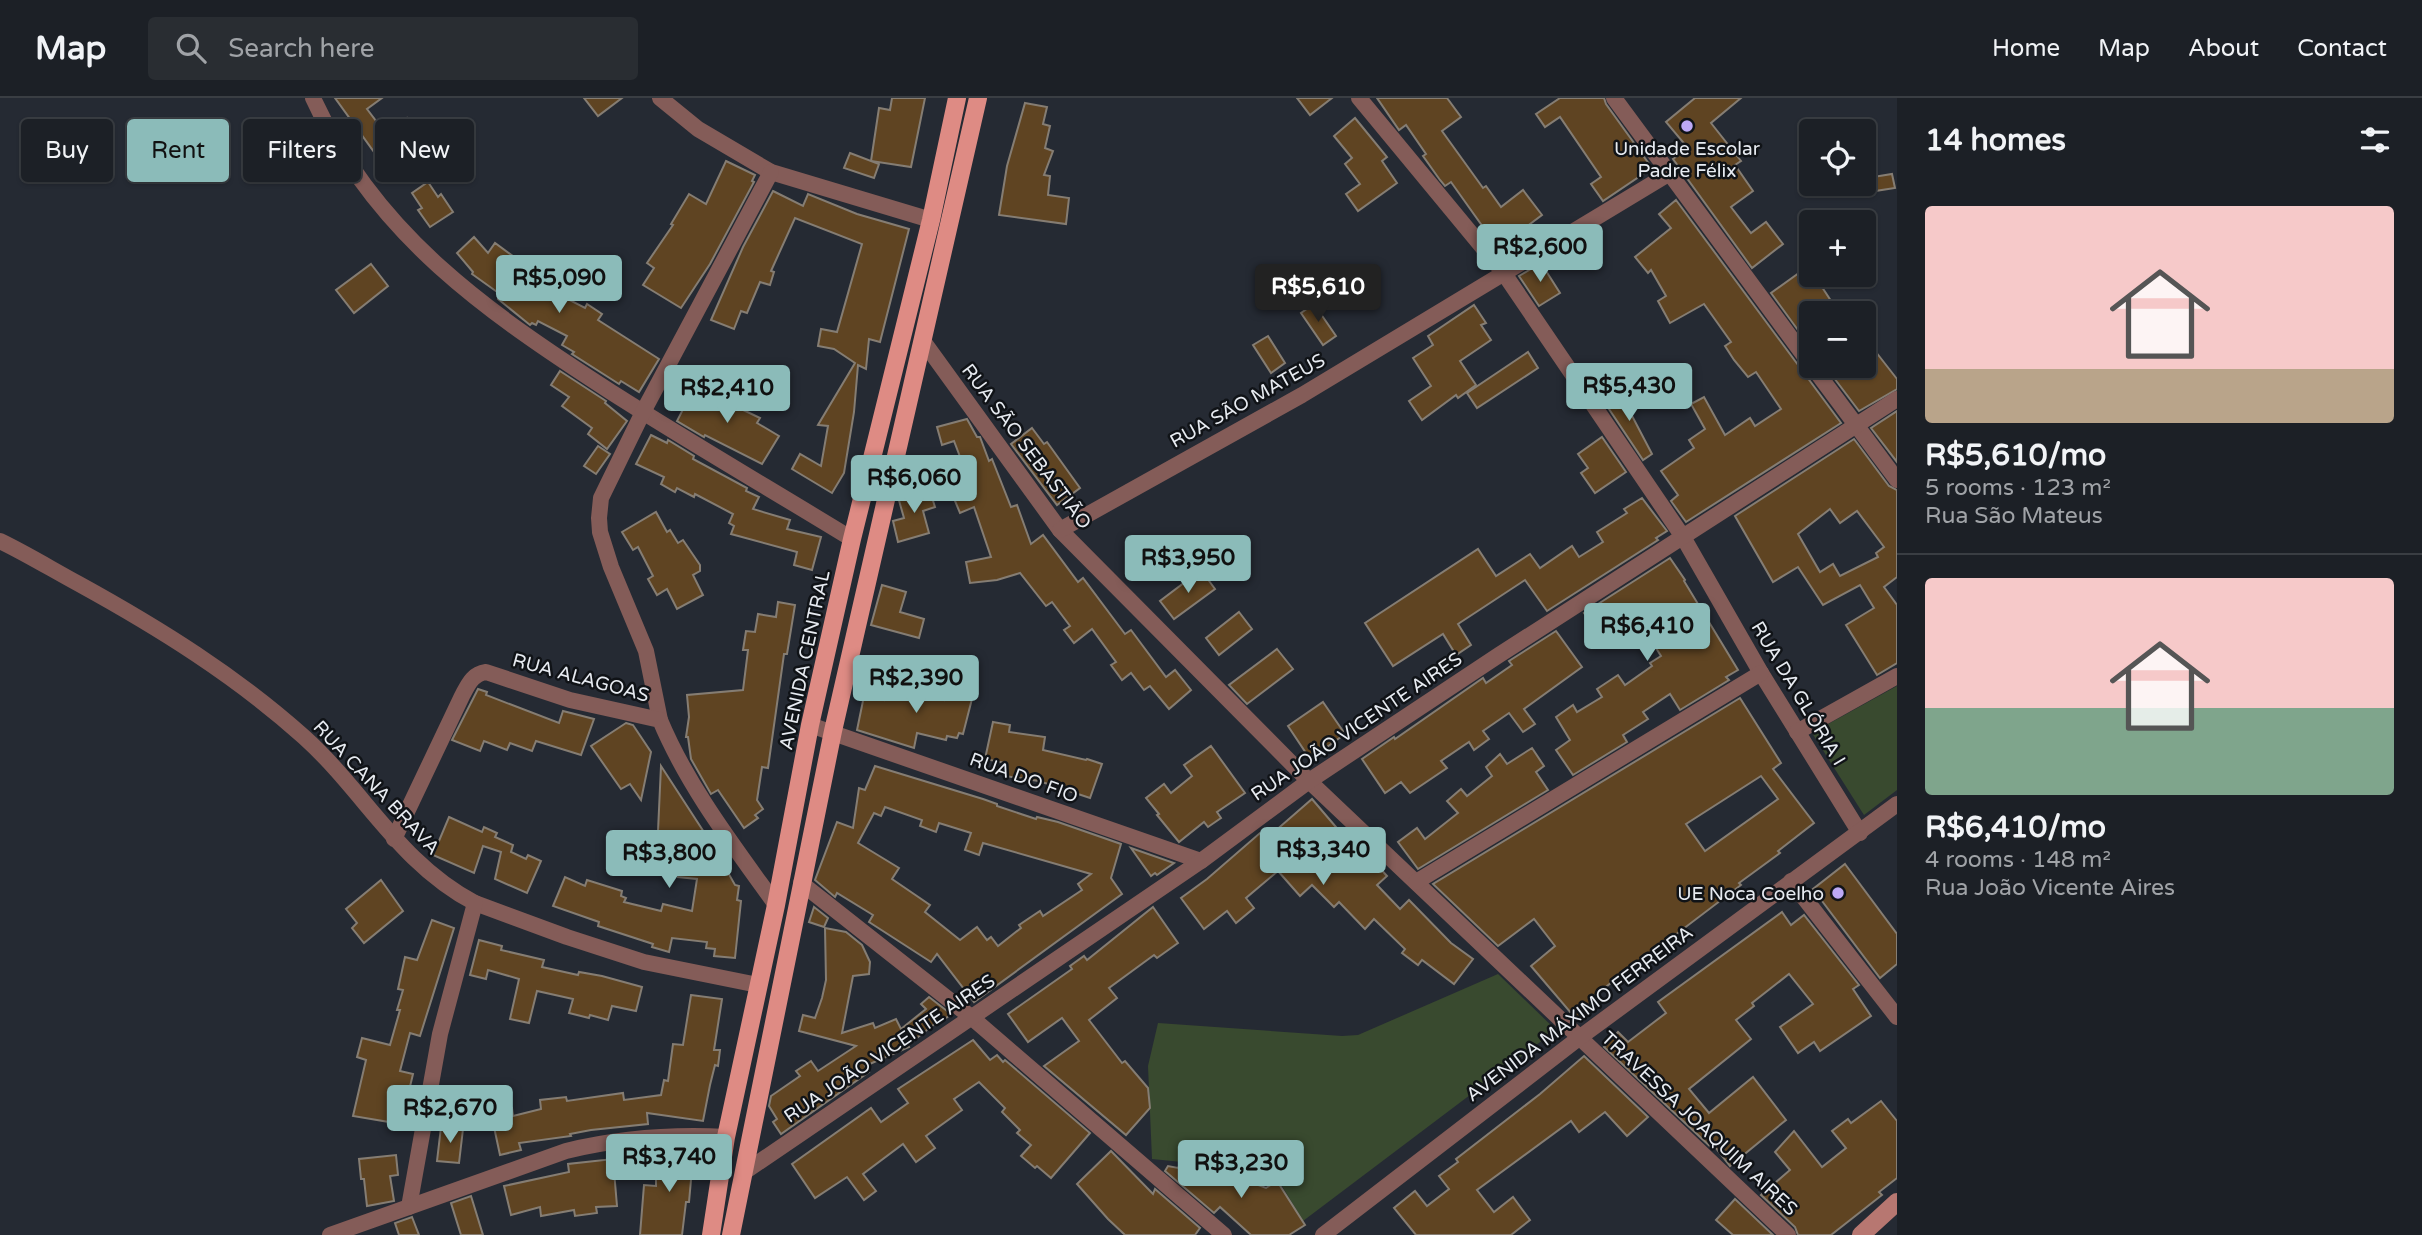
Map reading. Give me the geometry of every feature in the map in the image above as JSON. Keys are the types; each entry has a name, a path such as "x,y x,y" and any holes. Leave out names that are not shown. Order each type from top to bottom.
{"main road":[{"name":"AVENIDA CENTRAL","path":"711,1235 726,1137 776,905 810,725 852,539 931,220 957,98"},
{"path":"731,1235 833,731 978,98"}],"street":[{"path":"313,98 343,156 362,184 412,241 501,319 643,412 852,539"},
{"path":"660,98 698,129 771,172 931,220"},
{"name":"RUA DA GLÓRIA I","path":"1359,98 1503,272 1683,537 1760,673 1860,833"},
{"path":"1614,98 1799,347"},
{"path":"660,720 646,651 611,567 600,532 601,498 643,412 771,172"},
{"name":"RUA SÃO MATEUS","path":"1060,530 1302,395 1670,173"},
{"name":"RUA SÃO SEBASTIÃO","path":"923,341 1060,530 1309,781"},
{"path":"1822,378 1897,480"},
{"name":"RUA JOÃO VICENTE AIRES","path":"743,1173 1201,861 1309,781 1499,655 1897,399"},
{"name":"RUA CANA BRAVA","path":"0,541 130,613 227,675 306,738 349,782 394,839 435,878 475,903 644,962 758,985"},
{"name":"RUA ALAGOAS","path":"394,839 461,696 472,679 483,672 570,699 660,720 694,787 776,905"},
{"path":"1416,882 1760,673"},
{"path":"1797,732 1897,676"},
{"name":"RUA DO FIO","path":"810,725 1201,861"},
{"name":"TRAVESSA JOAQUIM AIRES","path":"1309,781 1788,1235"},
{"name":"AVENIDA MÁXIMO FERREIRA","path":"1323,1235 1579,1038 1897,804"},
{"path":"1791,881 1897,1017"},
{"path":"801,883 971,1017 1224,1235"},
{"path":"409,1207 440,1034 475,903"},
{"path":"330,1235 566,1151 604,1142 681,1135 726,1137"},
{"path":"1861,1235 1897,1202"}],"green space":[{"path":"1897,686 1897,790 1864,815 1812,733"},
{"path":"1498,974 1556,1030 1303,1221 1273,1171 1152,1159 1148,1066 1158,1023 1358,1035"}],"building":[{"path":"335,98 382,98 367,109 375,120 375,153 361,134 361,119 350,119"},
{"path":"584,98 622,98 598,116"},
{"path":"892,98 925,98 911,167 871,161 879,108 890,110"},
{"path":"1297,98 1332,98 1310,115"},
{"path":"1377,98 1447,98 1461,117 1442,131 1483,188 1486,186 1501,207 1523,190 1542,215 1498,248 1451,182 1445,186 1440,180 1406,125 1399,130"},
{"path":"1560,98 1604,98 1652,168 1603,201 1591,184 1601,177 1560,117 1545,127 1536,114"},
{"path":"1695,98 1741,98 1711,123 1741,161 1735,165 1753,191 1731,207 1751,233 1766,222 1783,244 1752,268 1673,159 1688,148 1666,122"},
{"path":"1025,103 1047,107 1043,124 1050,126 1045,148 1053,151 1044,175 1050,176 1048,195 1069,198 1066,224 999,215 1007,166"},
{"path":"1355,118 1387,157 1382,161 1397,183 1358,211 1346,194 1360,184 1345,164 1352,158 1334,136"},
{"path":"850,153 879,164 874,178 844,168"},
{"path":"726,161 755,175 752,181 754,182 710,264 681,308 643,285 654,268 647,263 673,225 671,224 689,194 706,204"},
{"path":"1892,174 1895,188 1876,191 1876,177"},
{"path":"428,182 438,197 441,194 453,212 430,227 418,210 422,208 412,193"},
{"path":"773,191 803,206 808,194 857,214 909,229 880,342 869,339 866,369 858,365 844,473 832,493 792,469 800,454 821,466 828,426 818,425 855,363 834,349 818,346 821,329 837,332 862,244 795,218 771,271 774,272 770,285 760,282 747,313 741,311 734,329 711,320 743,247"},
{"path":"1676,200 1799,366 1799,378 1808,378 1841,423 1686,522 1671,501 1678,495 1661,471 1694,448 1689,440 1705,429 1691,404 1704,397 1725,435 1750,418 1755,426 1781,409 1756,372 1748,377 1734,360 1725,346 1731,342 1704,304 1670,323 1658,301 1666,296 1651,270 1648,273 1635,257 1671,228 1659,214"},
{"path":"474,237 488,253 495,243 560,283 554,292 585,308 587,304 602,314 598,320 659,359 639,392 621,381 619,384 572,354 574,352 562,345 567,336 538,321 536,325 530,325 498,299 500,294 472,274 457,253"},
{"path":"1541,263 1560,293 1539,306 1519,276"},
{"path":"371,264 388,286 354,313 336,290"},
{"path":"1799,273 1799,287 1822,287 1831,301 1799,301 1799,332 1771,293"},
{"path":"1314,304 1336,336 1323,345 1301,313"},
{"path":"1474,305 1486,323 1481,325 1491,340 1460,361 1476,385 1458,398 1456,395 1422,420 1409,401 1431,386 1413,358 1433,345 1428,336"},
{"path":"1268,336 1285,363 1271,373 1253,345"},
{"path":"1528,352 1538,368 1477,408 1467,393"},
{"path":"1876,352 1897,379 1897,389 1859,411 1834,378 1876,378"},
{"path":"560,371 606,401 605,403 627,421 607,449 588,434 592,428 562,406 569,397 551,385"},
{"path":"695,386 739,404 737,407 760,418 757,423 779,436 762,464 677,421"},
{"path":"1625,391 1636,409 1630,412 1652,454 1643,460 1605,403"},
{"path":"1897,411 1897,462 1871,428"},
{"path":"967,419 977,437 980,437 989,461 992,459 1011,507 1017,505 1031,544 1043,535 1078,582 1083,578 1125,634 1131,630 1166,677 1175,670 1191,690 1169,709 1150,686 1144,690 1131,673 1122,680 1111,665 1116,662 1092,629 1074,643 1064,630 1070,626 1052,602 1046,606 1020,573 997,580 970,583 966,562 991,557 974,507 960,513 953,496 966,491 959,473 965,470 954,441 942,445 937,427"},
{"path":"1032,428 1044,444 1047,442 1080,488 1057,505 1011,444"},
{"path":"651,435 667,443 668,440 694,456 693,459 747,488 746,491 759,497 753,509 790,520 787,529 821,537 812,570 794,565 797,552 731,534 734,526 729,523 733,514 695,494 694,497 677,488 675,492 661,484 664,477 636,464"},
{"path":"1602,437 1626,472 1595,493 1581,473 1588,468 1578,454"},
{"path":"1854,439 1889,486 1897,490 1897,577 1884,587 1897,605 1897,663 1877,675 1846,625 1874,608 1860,585 1823,605 1798,567 1773,582 1735,516","holes":["1830,509 1840,523 1857,511 1884,547 1876,553 1878,557 1840,576 1833,564 1820,572 1798,534"]},
{"path":"598,446 610,454 596,474 584,466"},
{"path":"929,488 935,507 923,511 929,533 898,542 893,521 904,518 898,497"},
{"path":"1642,498 1667,531 1656,538 1658,540 1547,611 1525,580 1458,624 1471,645 1456,655 1443,634 1393,666 1365,623 1478,549 1496,576 1530,554 1540,568 1572,546 1579,557 1603,542 1597,532 1627,513 1624,509"},
{"path":"656,512 667,532 670,530 678,543 683,540 700,565 700,571 693,575 703,595 677,609 667,589 657,595 648,579 653,576 638,547 633,550 622,532"},
{"path":"1670,558 1738,670 1726,677 1729,680 1680,710 1670,694 1643,712 1648,719 1623,735 1627,742 1573,775 1556,750 1570,740 1556,717 1573,705 1577,712 1602,697 1597,689 1618,675 1625,685 1652,666 1650,663 1661,656 1641,624 1609,647 1584,613"},
{"path":"1201,570 1215,589 1174,619 1160,601"},
{"path":"882,585 906,592 900,612 924,619 919,638 871,625"},
{"path":"778,602 795,605 787,654 784,654 768,768 762,767 757,800 763,809 755,815 758,818 744,828 718,790 711,794 691,759 686,737 689,717 687,695 743,690 748,650 743,650 746,631 755,632 758,614 776,617"},
{"path":"1239,612 1252,629 1219,655 1206,638"},
{"path":"1556,631 1582,667 1524,709 1535,724 1523,732 1509,713 1483,731 1489,739 1474,750 1469,742 1441,761 1447,768 1410,793 1401,782 1385,793 1362,759 1483,678 1486,683 1512,665 1509,661"},
{"path":"1277,649 1293,669 1247,704 1229,685"},
{"path":"948,685 974,691 963,734 959,733 957,738 947,736 946,740 917,733 914,748 857,730 864,696 884,700 887,688 944,700"},
{"path":"478,689 487,692 486,695 559,723 563,711 594,719 581,755 536,741 532,751 510,743 507,750 484,741 480,751 452,740"},
{"path":"1740,698 1781,763 1773,769 1814,823 1778,851 1780,853 1739,883 1741,885 1658,948 1662,952 1630,976 1626,971 1592,998 1597,1004 1577,1020 1531,966 1555,946 1534,919 1498,946 1433,884","holes":["1761,776 1778,799 1705,851 1686,824"]},
{"path":"1323,702 1345,734 1310,759 1288,726"},
{"path":"993,722 1010,725 1009,732 1045,737 1043,750 1102,764 1090,798 1039,781 1005,776 1006,763 985,759"},
{"path":"626,723 633,725 651,752 641,800 630,784 621,789 591,746"},
{"path":"1211,746 1245,793 1217,812 1221,818 1208,827 1204,822 1179,842 1146,798 1164,784 1171,793 1192,776 1184,765"},
{"path":"1532,748 1544,766 1536,772 1548,790 1418,869 1398,842 1417,828 1425,839 1458,813 1447,801 1461,789 1467,796 1492,776 1486,767 1500,754 1507,764"},
{"path":"661,766 735,885 739,886 737,900 741,901 735,958 714,956 715,949 706,948 707,942 672,938 669,952 553,906 565,877 585,886 587,880 622,891 621,896 626,898 624,902 661,911 663,904 692,911 697,879 678,877 680,855 657,853"},
{"path":"875,766 1121,844 1111,878 1122,894 974,1002 937,954 931,962 869,922 873,915 837,893 835,897 815,880 837,822 853,828 859,788 865,790","holes":["885,807 922,820 920,826 936,832 939,823 971,833 965,850 979,855 983,843 1091,874 1078,884 1082,890 1043,916 1040,911 1019,925 1021,928 998,946 991,937 987,940 977,927 960,940 925,912 930,905 892,879 899,868 858,843 874,813 881,816"]},
{"path":"1312,799 1353,847 1357,843 1387,876 1377,885 1400,909 1409,900 1451,943 1473,959 1454,984 1422,960 1418,965 1402,953 1405,949 1374,919 1365,929 1339,902 1334,907 1312,885 1300,896 1278,871 1246,898 1254,908 1236,923 1227,911 1204,929 1181,898 1260,833 1266,839"},
{"path":"449,817 482,832 484,827 497,833 495,837 513,845 511,852 526,859 528,855 541,861 527,893 495,879 501,852 483,846 474,873 433,855"},
{"path":"1131,848 1174,863 1151,876"},
{"path":"1845,864 1897,934 1897,964 1880,978 1813,889"},
{"path":"381,880 403,911 364,943 352,928 357,923 346,909"},
{"path":"814,907 828,918 824,927 809,922"},
{"path":"1153,907 1178,943 1157,958 1154,955 1109,988 1117,998 1089,1020 1122,1063 1125,1061 1148,1088 1150,1108 1126,1135 1044,1066 1079,1041 1062,1018 1028,1042 1008,1014 1072,969 1070,966 1084,956 1087,960"},
{"path":"1782,912 1791,925 1804,915 1859,985 1853,989 1871,1016 1820,1051 1814,1042 1798,1053 1780,1027 1813,1004 1789,974 1752,1003 1754,1006 1736,1020 1751,1039 1689,1089 1709,1113 1753,1077 1786,1120 1730,1166 1715,1147 1713,1149 1604,1047 1618,1032 1628,1042 1666,1013 1658,1002"},
{"path":"432,920 454,928 420,1036 410,1033 400,1071 413,1074 401,1124 353,1116 366,1060 357,1057 362,1038 390,1045 400,1010 397,1010 403,990 398,989 405,957 417,960"},
{"path":"825,928 846,932 862,945 870,962 869,974 853,976 842,1033 873,1023 875,1028 896,1019 901,1029 926,1009 921,1004 929,997 951,1014 939,1024 937,1022 908,1045 909,1047 865,1066 869,1072 781,1134 773,1122 777,1119 769,1106 771,1096 800,1076 796,1071 811,1061 818,1071 856,1046 799,1031 803,1015 815,1018 822,998 826,980"},
{"path":"479,940 502,946 501,950 544,960 542,967 578,975 579,972 602,976 642,987 636,1011 612,1006 608,1020 590,1015 589,1018 569,1013 573,999 537,991 529,1023 510,1019 519,979 488,970 486,979 470,975"},
{"path":"691,995 722,999 714,1050 720,1050 718,1066 715,1065 703,1121 647,1113 648,1124 591,1130 570,1134 571,1136 519,1143 521,1150 500,1155 491,1113 512,1108 513,1116 541,1109 540,1100 566,1097 567,1101 623,1093 624,1100 661,1095 664,1080 668,1081 673,1044 683,1045"},
{"path":"973,1040 990,1060 997,1055 1003,1062 1005,1060 1090,1133 1051,1178 1021,1156 1031,1145 1017,1133 1020,1130 1002,1112 1005,1108 979,1082 954,1099 962,1110 926,1136 935,1148 916,1162 903,1144 863,1174 876,1191 864,1200 847,1177 815,1198 792,1164 871,1108 881,1122 908,1103 898,1089"},
{"path":"1584,1056 1648,1117 1627,1136 1605,1112 1579,1132 1571,1121 1477,1190 1494,1212 1513,1197 1530,1220 1511,1235 1416,1235 1394,1208 1415,1191 1427,1206 1449,1189 1439,1176 1458,1162 1456,1159"},
{"path":"1881,1101 1897,1121 1897,1178 1879,1192 1882,1195 1831,1235 1798,1235 1795,1227 1761,1195 1790,1170 1775,1152 1794,1131 1822,1167 1846,1148 1832,1131 1848,1119 1851,1123"},
{"path":"441,1127 463,1129 459,1163 437,1161"},
{"path":"663,1147 696,1147 697,1169 692,1169 682,1235 640,1235 644,1185 656,1186 656,1178 663,1179"},
{"path":"1111,1151 1153,1194 1155,1189 1200,1228 1195,1235 1125,1235 1108,1219 1077,1184"},
{"path":"396,1155 398,1175 390,1176 394,1201 367,1206 359,1159"},
{"path":"613,1159 617,1206 596,1207 597,1213 575,1216 574,1210 541,1216 540,1207 511,1215 504,1186 569,1172 568,1164"},
{"path":"1181,1163 1210,1167 1266,1188 1277,1181 1305,1225 1289,1235 1251,1235 1220,1207 1214,1213 1165,1171 1168,1166 1178,1168"},
{"path":"471,1196 483,1235 461,1235 451,1203"},
{"path":"1735,1199 1773,1235 1733,1235 1716,1220"},
{"path":"412,1217 419,1235 399,1235 395,1223"}],"place":[{"name":"Unidade Escolar Padre Félix","path":"1687,126"},
{"name":"UE Noca Coelho","path":"1838,893"}]}
